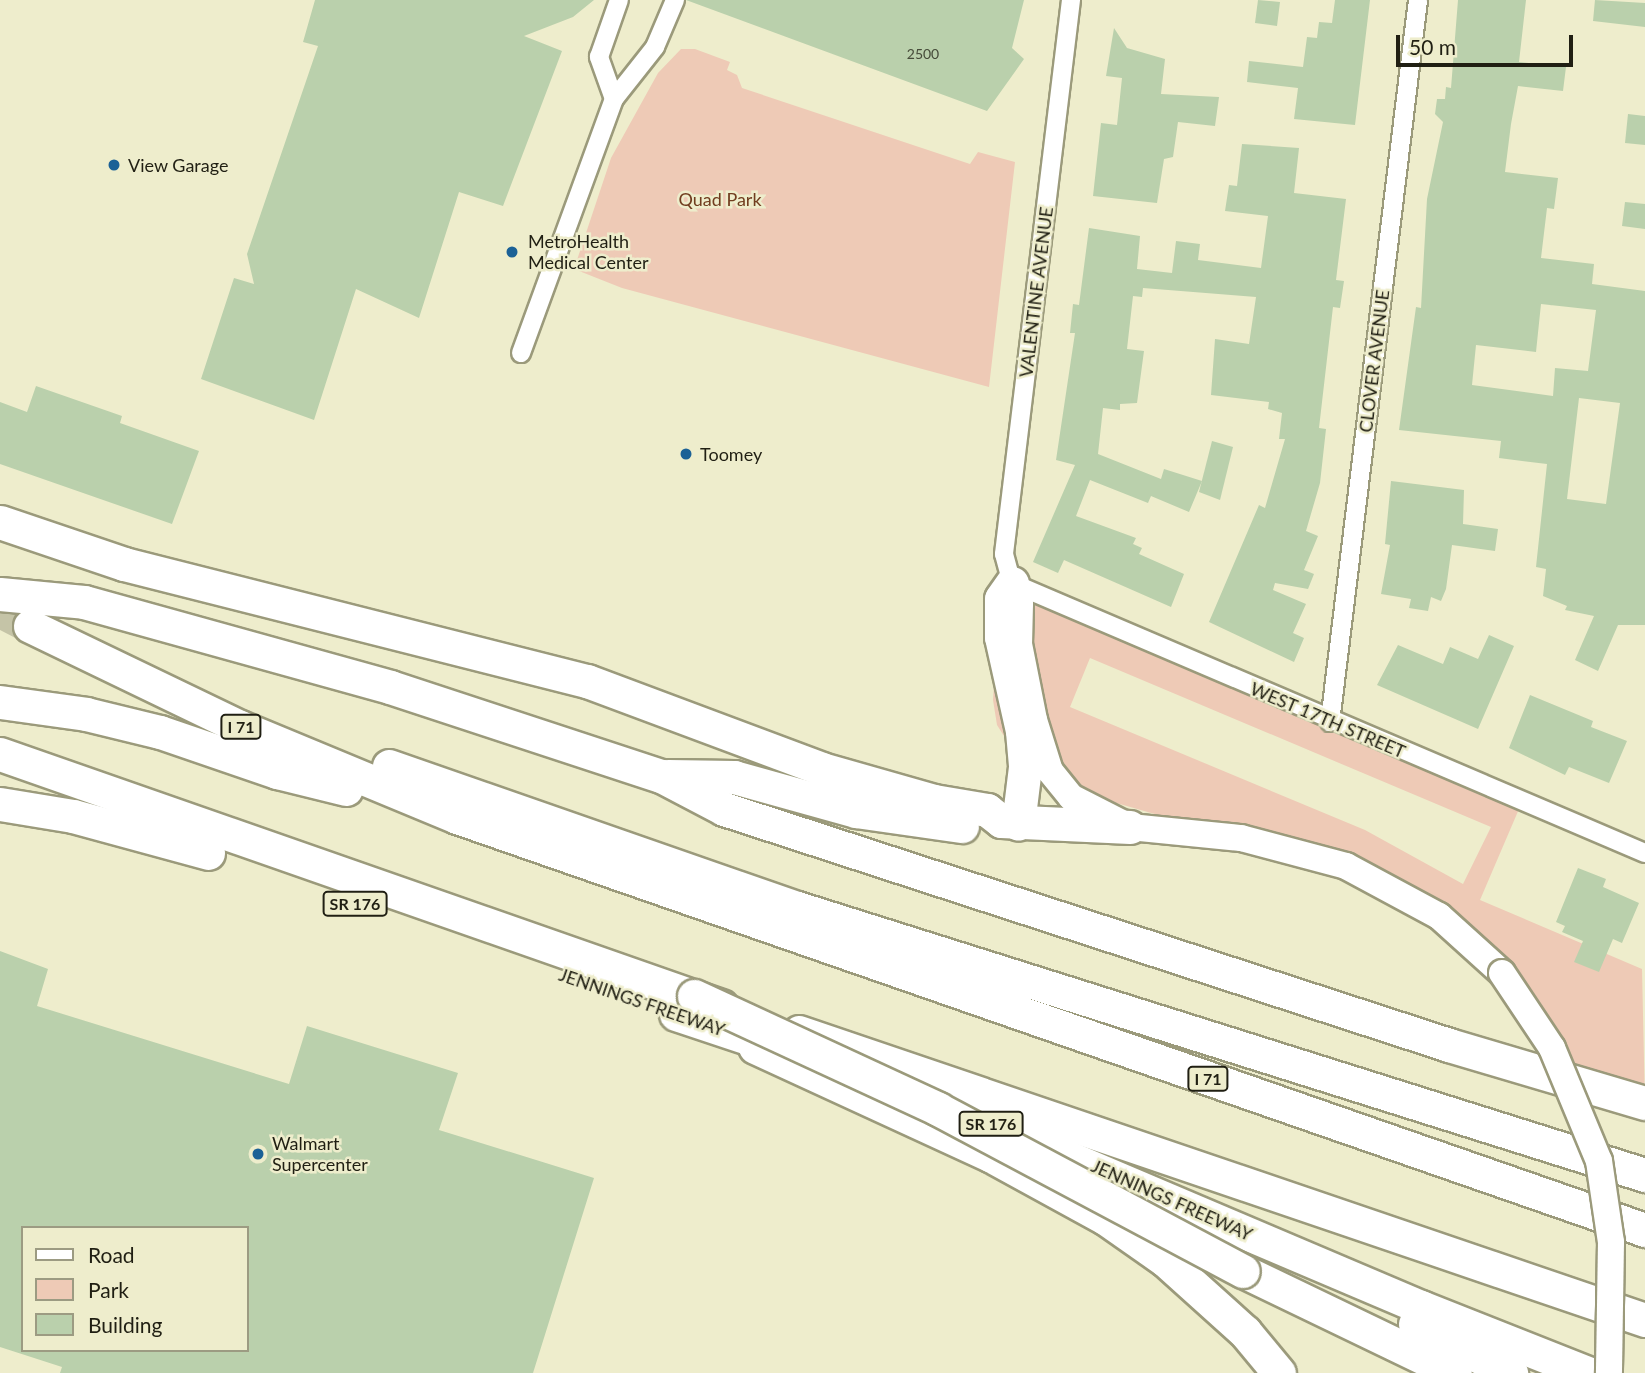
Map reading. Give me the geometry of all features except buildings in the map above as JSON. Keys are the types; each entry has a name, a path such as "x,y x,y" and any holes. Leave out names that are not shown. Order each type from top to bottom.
{"highway":[{"path":"0,522 124,564 587,681 822,769 934,801 987,810 1010,822"},
{"path":"1010,822 1025,767 1022,731 1001,637 1001,599 1012,583"},
{"path":"0,594 84,602 390,687 661,776 724,809 1449,1045 1645,1103"},
{"name":"I 71","path":"30,626 164,692 457,817 1645,1230"},
{"path":"164,692 206,695 350,753 797,908 1645,1175"},
{"path":"0,702 86,714 160,732 277,772 457,817"},
{"path":"0,754 699,1010 1451,1251 1645,1320"},
{"path":"661,776 734,777 817,802 905,819 980,828 1010,822 1130,827"},
{"name":"JENNINGS FREEWAY","path":"0,804 73,816 180,843 699,1010 1052,1147 1269,1244"},
{"path":"699,1010 938,1109 1244,1270 1455,1373"},
{"path":"699,1010 990,1155 1105,1219 1165,1260 1245,1332 1279,1373"},
{"path":"1269,1244 1511,1373"},
{"name":"SR 176","path":"1269,1244 1588,1373"},
{"path":"1244,1270 1410,1373"}],"street":[{"path":"614,99 599,57 619,0"},
{"path":"521,353 614,99 655,47 675,0"},
{"name":"VALENTINE AVENUE","path":"1012,583 1004,554 1072,0"},
{"name":"CLOVER AVENUE","path":"1330,722 1418,0"},
{"path":"1012,583 1020,604 1019,644 1034,720 1050,771 1071,797 1130,827 1241,838 1346,866 1439,916 1502,972 1552,1048 1599,1161 1611,1242 1609,1373"},
{"name":"WEST 17TH STREET","path":"1012,583 1330,722 1645,853"}],"green space":[{"name":"Quad Park","path":"681,49 695,49 730,62 727,70 737,75 742,88 970,164 978,152 1015,162 989,387 622,288 574,269 611,158 658,73"},
{"path":"1001,579 1522,802 1480,900 1642,969 1645,1105 1570,1085 1530,1011 1410,900 1200,827 1064,788 1021,763 997,725 993,700","holes":["1090,658 1491,827 1463,884 1365,830 1070,707"]}],"tunnel":[{"path":"0,611 30,626"}],"place":[{"name":"View Garage","path":"114,165"},
{"name":"MetroHealth Medical Center","path":"512,252"},
{"name":"Toomey","path":"686,454"},
{"name":"Walmart Supercenter","path":"258,1154"}]}
